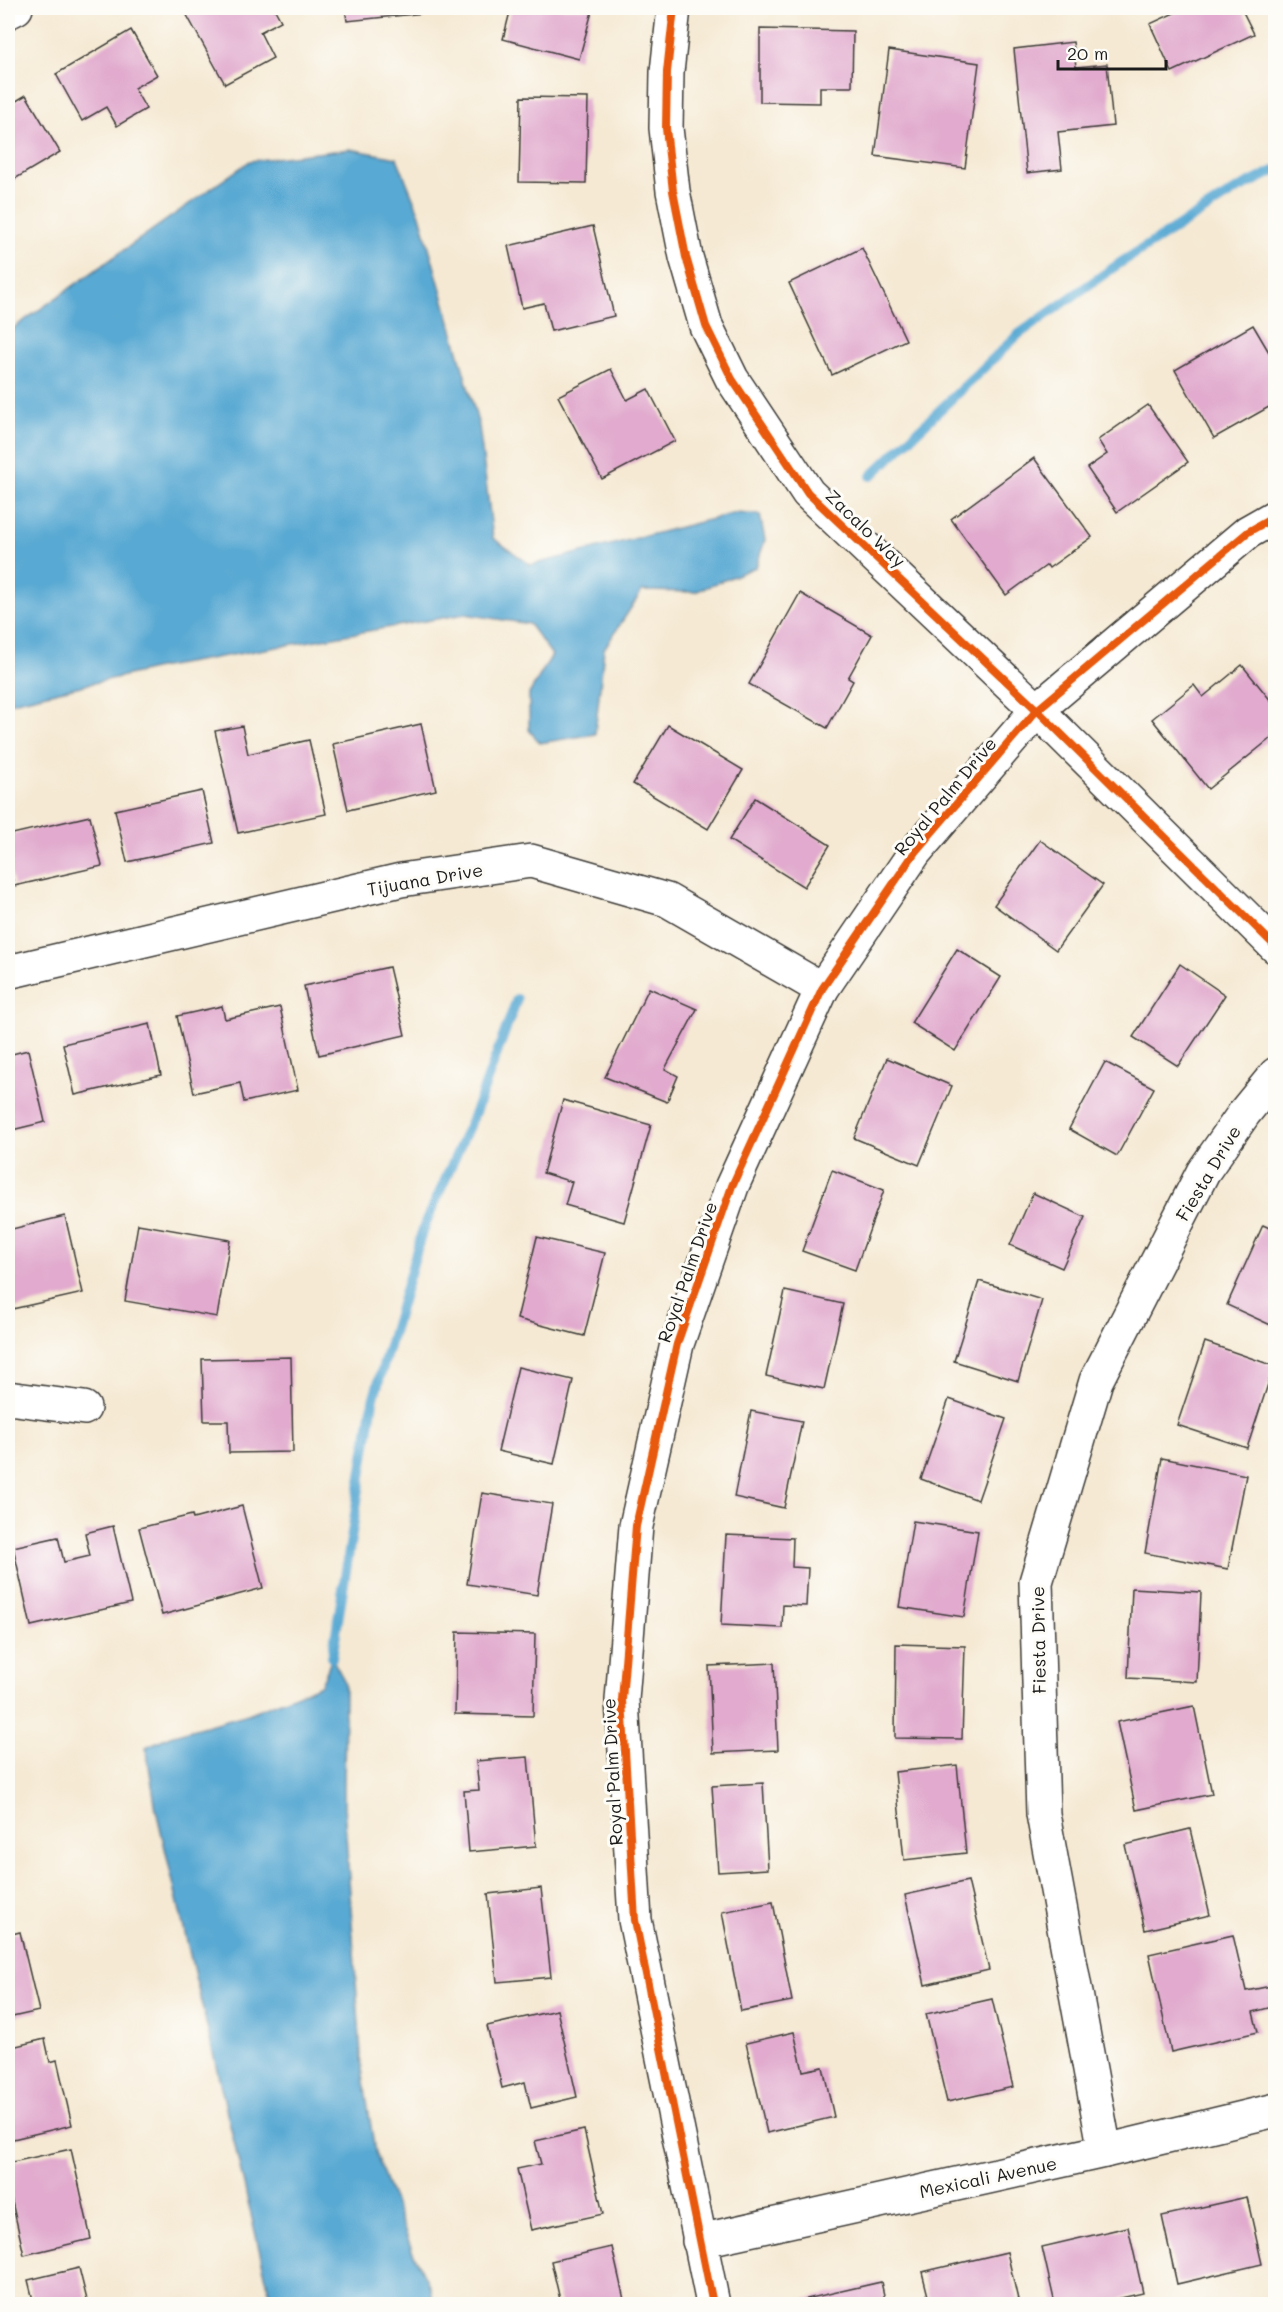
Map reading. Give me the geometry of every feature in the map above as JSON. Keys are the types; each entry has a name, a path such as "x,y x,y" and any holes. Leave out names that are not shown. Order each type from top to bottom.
{"street":[{"path":"8,12 16,8"},
{"name":"Zacalo Way","path":"674,8 667,72 666,128 673,191 686,257 706,326 732,379 808,493 1037,710 1275,947"},
{"name":"Royal Palm Drive","path":"714,2304 699,2241 635,1920 622,1700 636,1526 677,1344 732,1186 822,989 915,852 1037,710 1248,532 1275,516"},
{"name":"Tijuana Drive","path":"8,972 401,880 531,861 667,900 822,989"},
{"name":"Fiesta Drive","path":"1105,2151 1043,1814 1036,1582 1096,1381 1203,1173 1245,1112 1275,1074"},
{"path":"8,1398 84,1408"},
{"name":"Mexicali Avenue","path":"699,2241 1105,2151 1275,2110"}],"water":[{"path":"350,149 397,158 420,215 479,426 493,538 531,565 736,513 760,515 765,540 756,567 695,592 642,591 604,649 595,734 540,743 529,730 529,694 552,655 529,624 465,614 158,668 8,703 8,332 250,161"},
{"path":"332,1658 345,1682 344,1805 362,2069 375,2152 412,2250 431,2289 434,2304 272,2304 156,1810 146,1747 170,1736 248,1714 321,1685"}],"building":[{"path":"183,8 274,8 281,21 260,32 273,58 225,84"},
{"path":"345,8 434,8 434,12 347,21"},
{"path":"511,8 593,8 579,59 503,39"},
{"path":"1185,8 1241,8 1254,34 1172,72 1150,24"},
{"path":"760,29 853,31 852,87 820,87 820,103 760,102"},
{"path":"131,30 157,75 134,88 146,109 117,126 106,107 82,121 56,74"},
{"path":"1073,42 1076,67 1107,64 1113,126 1058,132 1062,169 1027,173 1014,49"},
{"path":"889,50 979,63 965,168 875,156"},
{"path":"26,95 60,152 8,183 8,106"},
{"path":"521,97 588,98 586,183 519,182"},
{"path":"593,226 614,316 551,331 544,303 522,308 508,246"},
{"path":"862,248 906,340 832,375 789,283"},
{"path":"1253,325 1276,364 1276,403 1214,438 1175,370"},
{"path":"611,369 627,400 648,389 675,441 602,479 558,396"},
{"path":"1148,405 1188,462 1117,512 1087,468 1107,454 1098,440"},
{"path":"1034,458 1092,537 1049,568 1047,565 1006,595 951,519"},
{"path":"800,593 872,635 848,678 853,681 827,728 749,684"},
{"path":"1242,665 1276,707 1276,734 1208,789 1152,719 1194,685 1203,697"},
{"path":"421,724 436,790 348,810 333,744"},
{"path":"668,725 743,770 708,829 633,784"},
{"path":"242,726 248,754 309,740 326,814 238,833 215,731"},
{"path":"202,791 214,843 127,862 115,810"},
{"path":"755,798 830,845 804,887 729,840"},
{"path":"90,816 102,866 14,886 8,860 8,835"},
{"path":"1040,840 1103,885 1056,950 994,905"},
{"path":"957,949 1001,977 955,1051 911,1023"},
{"path":"1180,964 1225,995 1178,1066 1133,1037"},
{"path":"389,967 405,1035 319,1055 304,986"},
{"path":"649,988 697,1009 665,1069 678,1076 667,1102 605,1077"},
{"path":"222,1006 225,1019 280,1007 298,1090 244,1102 240,1083 194,1093 177,1016"},
{"path":"150,1024 161,1075 75,1095 63,1044"},
{"path":"28,1050 45,1122 8,1131 8,1055"},
{"path":"887,1058 952,1086 919,1165 854,1138"},
{"path":"1105,1062 1154,1088 1117,1156 1069,1129"},
{"path":"563,1100 651,1125 624,1222 565,1205 572,1182 543,1173"},
{"path":"832,1170 884,1190 855,1270 802,1251"},
{"path":"1033,1193 1085,1217 1062,1268 1010,1245"},
{"path":"65,1216 83,1293 8,1310 8,1243 10,1242 8,1230"},
{"path":"138,1224 230,1240 217,1317 125,1301"},
{"path":"1263,1225 1276,1231 1275,1327 1227,1305"},
{"path":"537,1237 605,1253 584,1336 517,1319"},
{"path":"979,1281 1042,1300 1018,1381 954,1361"},
{"path":"785,1291 843,1304 824,1389 766,1376"},
{"path":"1205,1342 1274,1366 1247,1448 1177,1425"},
{"path":"291,1357 293,1452 229,1453 228,1421 204,1421 202,1359"},
{"path":"518,1367 573,1380 554,1464 498,1451"},
{"path":"949,1399 1006,1419 978,1500 921,1479"},
{"path":"751,1411 802,1421 784,1508 734,1497"},
{"path":"1162,1458 1246,1475 1228,1569 1145,1553"},
{"path":"482,1493 552,1504 537,1595 467,1584"},
{"path":"242,1506 263,1588 162,1615 139,1528 192,1515 193,1519"},
{"path":"913,1521 978,1531 964,1617 899,1607"},
{"path":"113,1526 131,1603 31,1626 13,1547 58,1537 64,1562 90,1556 85,1533"},
{"path":"726,1535 793,1538 792,1567 808,1568 806,1606 783,1605 782,1628 721,1625"},
{"path":"1132,1588 1201,1592 1197,1682 1128,1678"},
{"path":"457,1632 535,1634 533,1716 455,1714"},
{"path":"896,1644 965,1646 962,1739 895,1738"},
{"path":"774,1663 778,1750 713,1753 709,1666"},
{"path":"1194,1706 1212,1794 1136,1810 1117,1722"},
{"path":"528,1757 536,1846 469,1852 464,1791 479,1790 476,1761"},
{"path":"957,1765 966,1853 904,1860 895,1772"},
{"path":"763,1783 768,1869 718,1872 712,1786"},
{"path":"1190,1829 1210,1915 1145,1930 1125,1845"},
{"path":"968,1881 989,1970 925,1985 905,1895"},
{"path":"541,1888 551,1977 497,1982 488,1894"},
{"path":"773,1902 792,2001 741,2011 722,1912"},
{"path":"20,1932 39,2011 8,2018 8,1935"},
{"path":"1233,1935 1246,1991 1276,1985 1276,2006 1253,2012 1258,2032 1171,2052 1149,1954"},
{"path":"992,1999 1013,2087 947,2102 926,2014"},
{"path":"557,2010 577,2097 531,2108 525,2082 502,2088 487,2026"},
{"path":"794,2032 803,2071 823,2067 834,2117 767,2133 746,2043"},
{"path":"45,2039 50,2062 57,2060 72,2125 9,2140 8,2048"},
{"path":"584,2130 603,2214 531,2230 517,2169 541,2164 535,2141"},
{"path":"71,2149 91,2239 24,2255 8,2184 8,2163"},
{"path":"1247,2197 1262,2264 1177,2284 1162,2216"},
{"path":"1128,2227 1143,2293 1095,2304 1055,2304 1042,2247"},
{"path":"612,2247 625,2304 561,2304 551,2261"},
{"path":"1007,2252 1019,2304 930,2304 922,2272"},
{"path":"79,2268 88,2304 34,2304 28,2280"},
{"path":"881,2282 886,2304 793,2304 793,2302"}],"waterway":[{"path":"871,476 1019,334 1120,263 1236,190 1276,170"},
{"path":"332,1658 373,1401 422,1232 476,1110 517,999"}],"cycle path":[{"path":"674,8 667,72 666,128 673,191 686,257 706,326 732,379 808,493 1037,710 1276,947"},
{"path":"713,2304 635,1920 622,1700 636,1526 677,1344 732,1186 822,989 915,852 1037,710 1248,532 1276,516"}]}
